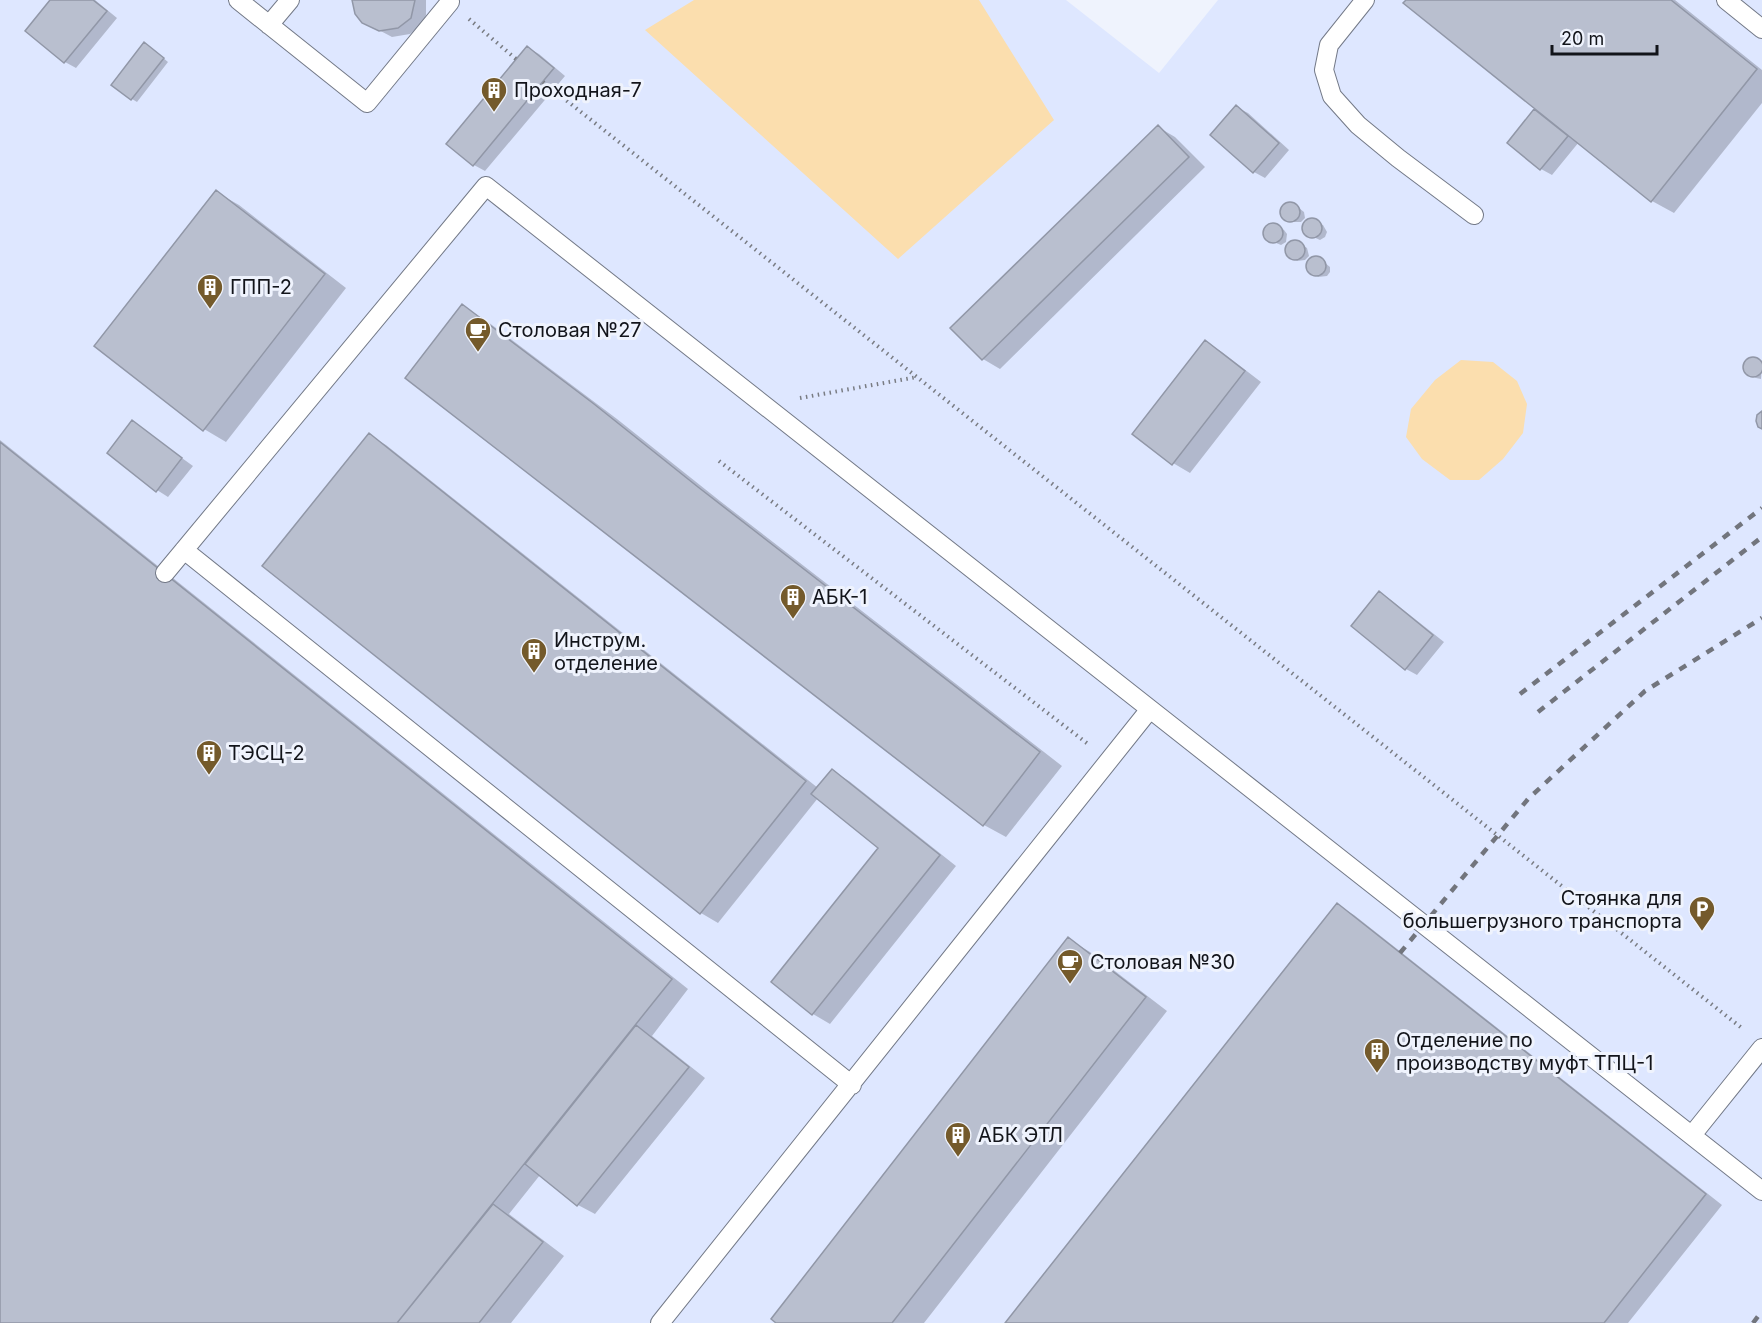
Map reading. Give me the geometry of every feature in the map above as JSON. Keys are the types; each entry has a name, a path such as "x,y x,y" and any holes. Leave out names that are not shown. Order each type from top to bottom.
{"lane":[{"path":"238,0 367,103 450,2"},
{"path":"269,25 290,0"},
{"path":"1365,0 1329,45 1324,70 1332,96 1358,125 1474,215"},
{"path":"1726,0 1762,29"},
{"path":"165,573 486,186 1762,1191"},
{"path":"184,550 852,1085"},
{"path":"660,1323 1150,709"},
{"path":"1692,1135 1762,1048"}],"path":[{"path":"450,2 516,59"},
{"path":"543,82 1743,1030"},
{"path":"764,404 918,377"},
{"path":"719,461 1110,760"}],"shaded area":[{"path":"0,0 1066,0 1159,73 1218,0 1762,0 1762,1323 0,1323"},
{"path":"694,0 979,0 1054,120 898,259 645,30"},
{"path":"1461,360 1493,362 1517,381 1527,404 1523,433 1503,459 1479,480 1450,480 1422,459 1406,437 1411,409 1435,380"}],"building":[{"path":"50,0 93,0 107,11 64,63 25,31"},
{"path":"352,0 415,0 411,18 398,28 379,31 362,23 355,14"},
{"path":"1406,0 1671,0 1757,69 1651,202 1403,3"},
{"path":"144,42 164,58 131,100 111,85"},
{"name":"Проходная-7","path":"527,46 554,68 473,166 446,144"},
{"path":"1236,105 1279,143 1253,173 1210,135"},
{"path":"1534,109 1568,136 1540,170 1507,143"},
{"path":"1158,125 1189,157 982,360 950,328"},
{"name":"ГПП-2","path":"216,190 325,274 203,431 94,346"},
{"path":"1290,202 1297,205 1300,212 1297,219 1290,222 1283,219 1280,212 1283,205"},
{"path":"1312,218 1319,221 1322,228 1319,235 1312,238 1305,235 1302,228 1305,221"},
{"path":"1273,223 1280,226 1283,233 1280,240 1273,243 1266,240 1263,233 1266,226"},
{"path":"1295,240 1302,243 1305,250 1302,257 1295,260 1288,257 1285,250 1288,243"},
{"path":"1316,256 1323,259 1326,266 1323,273 1316,276 1309,273 1306,266 1309,259"},
{"name":"АБК-1","path":"462,304 594,404 1040,752 983,826 405,378"},
{"path":"1205,340 1245,371 1172,465 1132,434"},
{"path":"1753,357 1760,360 1763,367 1760,374 1753,377 1746,374 1743,367 1746,360"},
{"path":"1762,411 1762,429 1758,427 1756,421 1757,415"},
{"path":"132,420 182,458 156,492 107,453"},
{"name":"Инструм. отделение","path":"369,433 806,781 700,914 262,566"},
{"name":"ТЭСЦ-2","path":"0,442 672,979 397,1323 0,1323"},
{"path":"1379,591 1433,635 1405,670 1351,626"},
{"path":"832,769 940,855 812,1015 771,982 878,848 811,794"},
{"name":"Отделение по производству муфт ТПЦ-1","path":"1337,903 1706,1194 1604,1323 1005,1323"},
{"name":"АБК ЭТЛ","path":"1068,937 1146,997 892,1323 776,1323 771,1319"},
{"path":"636,1025 689,1067 577,1206 525,1164"},
{"path":"493,1204 543,1242 479,1323 397,1323"}],"railway":[{"path":"1520,694 1762,508"},
{"path":"1538,712 1762,537"},
{"path":"1400,953 1528,799 1645,691 1762,618"},
{"path":"1753,1323 1762,1311"}],"place":[{"name":"Проходная-7","path":"494,113"},
{"name":"ГПП-2","path":"210,310"},
{"name":"Столовая №27","path":"478,353"},
{"name":"АБК-1","path":"793,620"},
{"name":"Инструм. отделение","path":"534,674"},
{"name":"ТЭСЦ-2","path":"209,776"},
{"name":"Стоянка для большегрузного транспорта","path":"1702,932"},
{"name":"Столовая №30","path":"1070,985"},
{"name":"Отделение по производству муфт ТПЦ-1","path":"1377,1074"},
{"name":"АБК ЭТЛ","path":"958,1158"}]}
